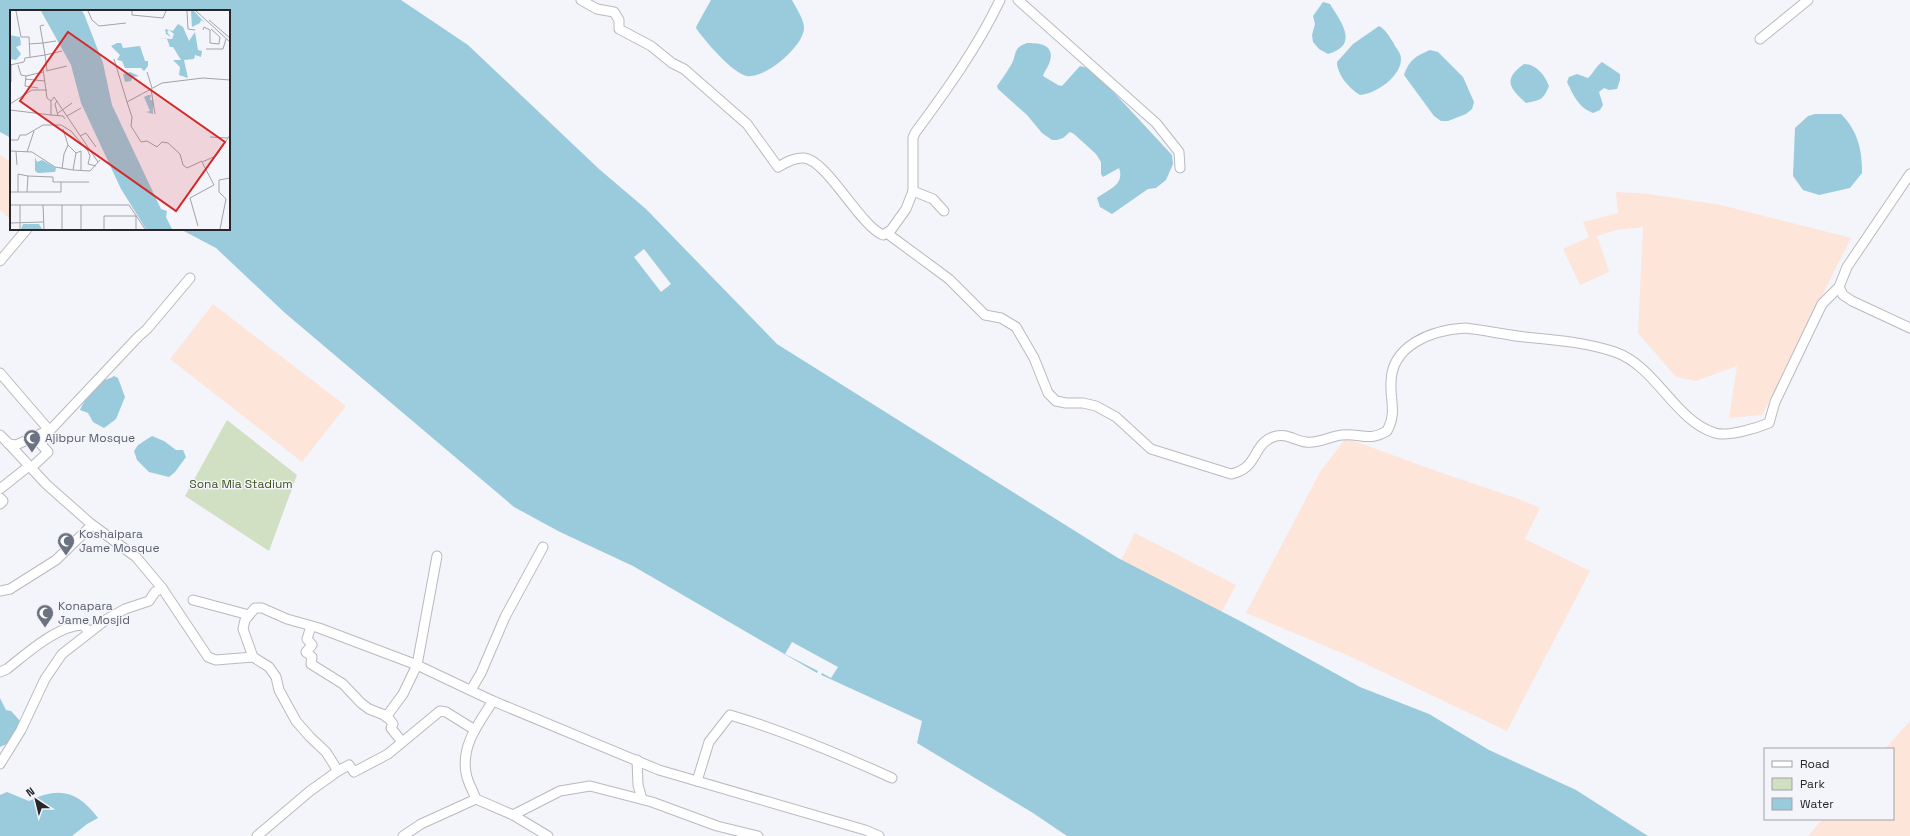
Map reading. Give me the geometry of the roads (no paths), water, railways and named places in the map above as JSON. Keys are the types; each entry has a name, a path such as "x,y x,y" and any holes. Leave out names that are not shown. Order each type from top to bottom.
{"street":[{"path":"581,0 597,9 614,12 619,20 619,29 651,46 672,63 684,69 747,124 778,167 788,161 799,158 805,158 813,163 847,196 871,227 883,235 888,234 949,279 985,315 1001,318 1016,327 1034,358 1048,392 1056,401 1066,403 1083,403 1096,406 1116,417 1150,449 1231,474 1237,473 1247,467 1257,451 1273,437 1285,435 1307,443 1341,435 1370,438 1387,431 1394,410 1390,383 1395,360 1411,344 1455,329 1464,328 1525,337 1568,340 1616,352 1633,361 1642,368 1673,402 1702,426 1716,434 1752,429 1769,423 1775,402 1822,304 1839,287 1851,261 1910,174"},
{"path":"888,234 906,209 913,191 913,138 915,133 947,89 976,45 1000,0"},
{"path":"1018,0 1156,123 1179,152 1180,168"},
{"path":"1760,39 1806,0"},
{"path":"913,191 933,199 944,211"},
{"path":"0,261 27,230"},
{"path":"0,489 48,452 39,442 147,329 190,278"},
{"path":"1839,287 1842,295 1852,301 1910,328"},
{"path":"0,373 49,430"},
{"path":"9,444 16,445 49,430"},
{"path":"0,435 46,484 92,525 136,557 162,588 208,657 216,660 253,657 269,667 276,677 279,690 296,721 326,752 335,773"},
{"path":"0,498 2,501 0,504"},
{"path":"0,591 10,589 56,560 92,525"},
{"path":"471,690 481,673 505,617 543,547"},
{"path":"386,717 403,694 417,665 437,556"},
{"path":"0,764 21,730 45,679 62,654 107,619 124,609 149,601 155,592 162,588"},
{"path":"193,600 249,615"},
{"path":"253,657 243,629 245,620 255,608 262,608 287,620 311,626 417,665 494,701 659,770 865,830 878,836"},
{"path":"0,672 7,669 54,634 70,627 83,625 89,632"},
{"path":"311,626 307,639 312,645 306,652 312,657 311,664 343,684 361,703 369,709 379,712 386,717 387,716 393,724 391,728 402,742"},
{"path":"494,701 475,730 466,750 466,773 476,799 513,815 548,836"},
{"path":"257,836 290,807 335,773 349,764 354,772 379,760 440,711 446,712 475,730"},
{"path":"697,781 709,742 730,715 764,724 809,743 839,753 892,778"},
{"path":"637,760 638,785 642,799"},
{"path":"513,815 560,790 590,786 642,799 717,826 758,836"},
{"path":"403,836 421,824 476,799"}],"water":[{"path":"0,0 401,0 468,45 599,169 646,209 777,344 1118,558 1242,622 1360,687 1429,714 1489,750 1576,790 1648,836 1067,836 1033,813 917,743 922,721 817,673 633,566 560,532 514,507 285,313 216,248 182,230 230,230 230,10 10,10 10,137 0,132"},
{"path":"711,0 792,0 803,21 804,28 802,35 798,44 791,52 773,67 755,76 741,74 719,56 696,28"},
{"path":"1323,2 1330,4 1339,18 1343,25 1346,39 1338,50 1328,54 1319,49 1313,42 1312,35 1315,24 1313,16"},
{"path":"1379,26 1387,33 1399,52 1401,56 1400,65 1393,77 1387,83 1380,88 1360,95 1352,89 1342,77 1339,72 1337,62 1353,44"},
{"path":"1027,43 1036,43 1048,48 1051,55 1050,61 1043,76 1058,85 1062,86 1080,66 1092,69 1172,155 1173,164 1166,180 1156,188 1148,189 1112,214 1100,207 1097,198 1118,183 1120,179 1119,168 1103,177 1101,174 1101,162 1096,154 1074,134 1070,132 1063,138 1052,140 1042,133 1027,115 998,89 997,86 1011,65 1017,50 1019,47"},
{"path":"1430,50 1438,52 1463,77 1474,102 1472,109 1466,114 1448,121 1441,121 1434,116 1404,75 1408,66 1414,59"},
{"path":"1602,62 1620,74 1620,80 1617,89 1609,90 1604,88 1599,92 1603,105 1600,110 1593,113 1588,111 1580,104 1567,82 1569,77 1577,74 1588,78"},
{"path":"1524,64 1528,64 1540,71 1549,86 1541,99 1526,103 1516,93 1511,84 1513,75"},
{"path":"1815,114 1841,114 1847,120 1855,134 1860,149 1862,173 1850,188 1819,195 1803,190 1793,176 1795,128 1808,116"},
{"path":"114,376 118,378 125,397 116,419 104,428 93,422 88,413 80,410 96,386 102,381"},
{"path":"152,436 164,441 176,450 183,450 186,457 175,472 169,477 149,472 137,460 134,451 138,445"},
{"path":"0,698 6,710 11,711 21,722 9,743 0,747"},
{"path":"7,792 29,801 40,796 50,794 67,794 83,802 98,818 87,824 72,836 0,836 0,795"}],"place":[{"name":"Ajibpur Mosque","path":"32,453"},
{"name":"Koshaipara Jame Mosque","path":"66,556"},
{"name":"Konapara Jame Mosjid","path":"45,628"}],"park label":[{"name":"Sona Mia Stadium","path":"241,484"}]}
